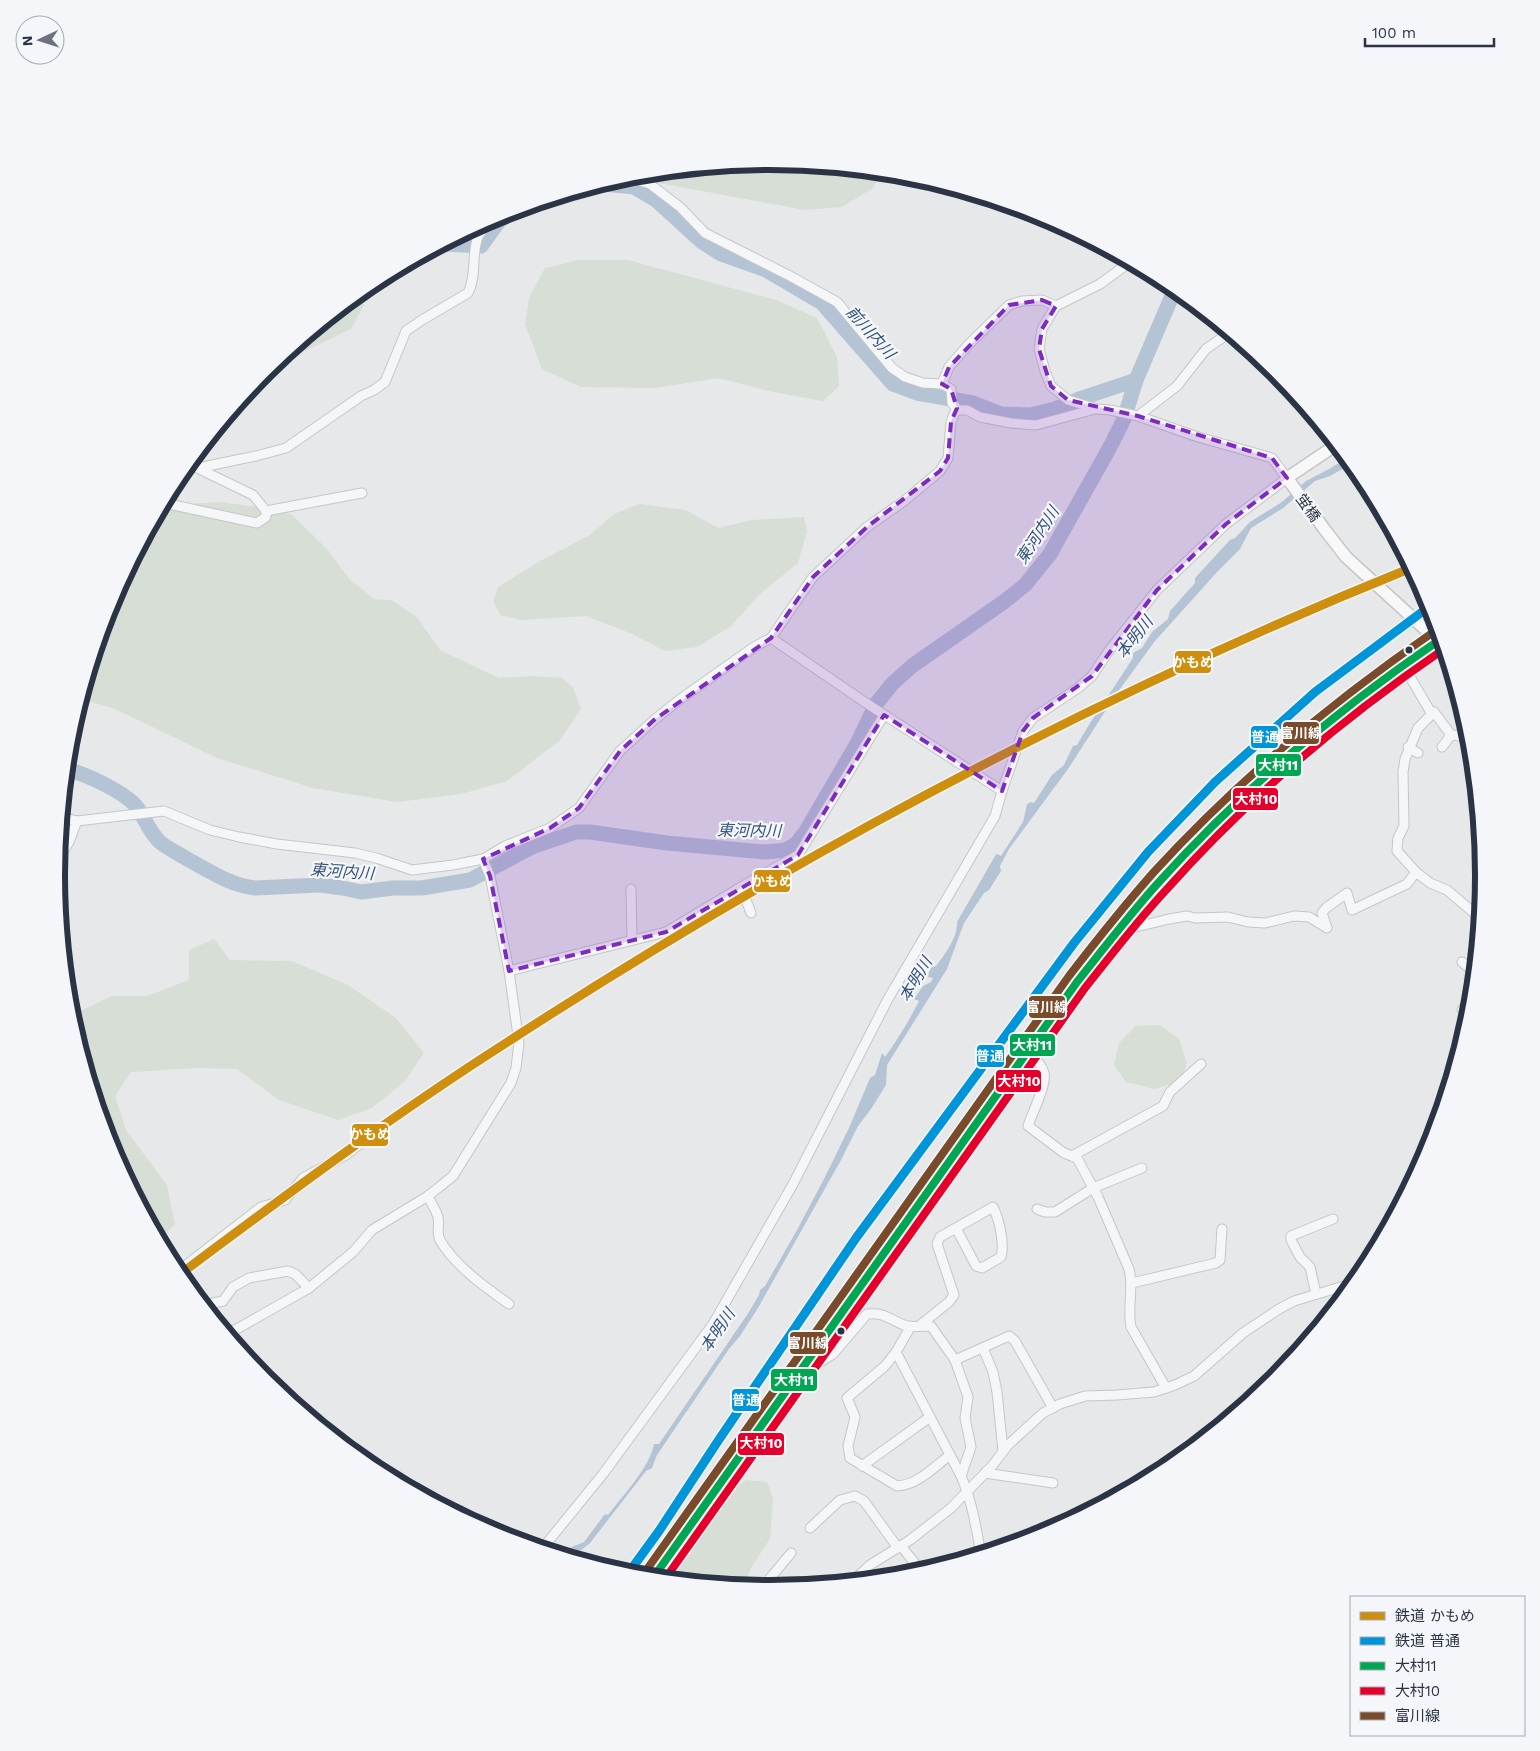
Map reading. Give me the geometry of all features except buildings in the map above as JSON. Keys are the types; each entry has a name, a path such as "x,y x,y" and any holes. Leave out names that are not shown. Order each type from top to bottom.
{"street":[{"path":"68,819 77,821 164,811 210,830 239,837 276,844 355,853 412,870 483,860 505,846 550,828 579,808 620,750 679,700 754,646 771,638 812,578 867,527 904,501 940,471 948,458 951,422 955,412 951,389 942,384 923,383 898,373 878,354 837,302 705,233 680,207 650,184 645,182"},
{"path":"198,468 286,448 384,382 406,331 468,293 472,287 478,236 481,233"},
{"path":"1124,266 1100,284 1056,306 1042,329 1039,348 1051,386 1068,400 1097,409 1135,416 1195,436 1272,458 1290,481"},
{"path":"942,384 949,367 968,345 1009,305 1022,301 1042,300 1056,306"},
{"path":"1135,416 1178,386 1206,349 1224,336"},
{"path":"955,407 967,410 980,417 1011,424 1036,425 1097,409"},
{"path":"546,1544 608,1466 713,1324 793,1184 888,999 996,816 1002,791 1023,731 1033,718 1078,688 1092,676 1108,652 1157,590 1226,524 1290,481 1331,449"},
{"path":"171,504 257,523 266,517 266,511 253,495 198,468"},
{"name":"蛍橋","path":"1290,481 1346,557 1432,634"},
{"path":"266,511 362,493"},
{"path":"771,638 866,703 1002,791"},
{"path":"657,1571 1026,1051 1076,982 1127,920 1171,869 1239,801 1343,710 1435,642"},
{"path":"1403,665 1430,711 1434,712 1451,734 1460,735"},
{"path":"509,971 666,932 798,855 881,712"},
{"path":"1434,712 1418,728 1408,747 1403,772 1404,826 1398,838 1397,851 1416,872 1430,883 1447,890 1473,912"},
{"path":"1442,747 1451,734"},
{"path":"1408,747 1418,753"},
{"path":"1405,759 1409,780"},
{"path":"66,846 77,821"},
{"path":"233,1331 309,1288 353,1252 372,1230 428,1196 452,1176 511,1084 516,1068 519,1043 509,971 490,876 483,860"},
{"path":"1127,920 1136,927 1169,918 1187,916 1195,918 1228,917 1248,922 1265,923 1282,918 1309,917 1326,928 1322,913 1347,893 1352,910 1407,884 1416,872"},
{"path":"742,887 751,913"},
{"path":"631,889 632,940"},
{"path":"1462,962 1469,968"},
{"path":"1026,1051 1039,1063 1044,1074 1039,1099 1028,1126 1064,1153 1077,1158 1093,1188 1129,1269 1132,1283 1129,1316 1131,1327 1166,1388"},
{"path":"1072,1156 1163,1106 1170,1092 1201,1064"},
{"path":"184,1266 261,1208 285,1200 303,1178 346,1155 364,1141 359,1135"},
{"path":"1037,1209 1045,1212 1055,1212 1093,1188 1142,1168"},
{"path":"428,1196 438,1218 439,1239 453,1257 482,1285 508,1304"},
{"path":"950,1455 916,1481 897,1486 850,1458 848,1446 855,1417 847,1398 885,1366 915,1326 949,1302 954,1294 937,1244 940,1236 993,1207 998,1216 1003,1251 1001,1257 982,1268 976,1266 956,1228"},
{"path":"1316,1294 1310,1267 1300,1257 1291,1240 1292,1236 1333,1219"},
{"path":"1132,1283 1216,1263 1220,1260 1222,1228"},
{"path":"210,1304 223,1301 233,1287 248,1278 288,1271 309,1288"},
{"path":"860,1574 870,1565 899,1547 951,1508 1029,1424 1043,1413 1085,1396 1154,1392 1175,1385 1194,1376 1243,1333 1279,1309 1294,1301 1342,1287"},
{"path":"810,1358 822,1361 833,1354 867,1314 878,1313 894,1319 905,1326 931,1326 955,1360 968,1397 966,1418 971,1447 962,1476"},
{"path":"955,1360 1009,1336 1015,1341 1053,1408"},
{"path":"983,1348 997,1392 1003,1451"},
{"path":"896,1352 962,1476 968,1491 980,1548"},
{"path":"862,1466 930,1417"},
{"path":"985,1473 1053,1482"},
{"path":"810,1528 840,1500 855,1496 864,1501 899,1547 916,1565"},
{"path":"768,1580 791,1552"}],"highlighted area":[{"path":"1042,300 1056,306 1042,329 1039,349 1051,386 1068,400 1138,416 1272,458 1287,478 1226,524 1157,590 1092,676 1033,718 1023,731 1002,791 884,715 798,855 666,932 509,971 490,876 483,859 550,828 579,808 620,751 654,720 771,638 813,577 867,527 940,471 948,458 951,422 957,408 951,389 942,384 949,367 1009,305"}],"shaded area":[{"path":"770,170 816,172 878,179 873,188 842,207 805,210 650,181 724,172"},
{"path":"579,260 628,260 776,300 817,318 837,357 839,386 823,401 773,392 718,378 655,388 581,387 542,369 525,324 529,298 545,268"},
{"path":"362,300 364,305 351,329 292,357"},
{"path":"175,498 188,504 220,502 266,508 292,515 328,550 349,579 374,599 391,600 417,617 440,650 499,678 532,676 562,678 573,688 581,709 560,740 507,781 461,794 397,802 313,788 217,758 115,709 87,701 89,693 102,649 119,606 159,523"},
{"path":"639,504 686,510 718,528 752,520 804,517 807,531 798,563 760,594 730,627 697,647 665,651 630,633 586,616 520,620 500,615 493,601 498,587 540,561 590,535 614,514"},
{"path":"214,939 230,960 292,961 348,985 396,1018 424,1053 404,1082 372,1108 338,1120 279,1100 237,1069 197,1068 131,1072 115,1096 126,1130 167,1185 175,1225 164,1235 138,1187 102,1102 89,1058 79,1012 112,996 147,996 189,980 189,950"},
{"path":"1160,1025 1179,1039 1187,1063 1181,1081 1155,1089 1126,1082 1114,1065 1119,1043 1136,1026"},
{"path":"746,1480 767,1482 773,1498 770,1539 752,1566 746,1579 724,1579 661,1571 702,1511"}],"water":[{"path":"1340,462 1345,468 1330,476 1315,481 1283,508 1251,528 1240,549 1155,641 1117,693 1068,769 1009,849 1000,866 1001,871 964,923 947,969 887,1065 886,1085 858,1126 758,1308 740,1336 729,1349 657,1455 652,1468 646,1471 590,1543 576,1553 566,1550 584,1542 605,1514 608,1515 628,1490 648,1461 654,1444 659,1444 749,1312 760,1290 765,1286 797,1230 825,1177 849,1128 870,1078 875,1075 882,1053 885,1057 919,1001 914,999 923,986 931,982 933,978 928,977 930,967 936,966 950,945 957,928 957,922 995,856 997,854 1001,856 1023,822 1027,804 1034,803 1052,775 1064,765 1073,746 1077,745 1133,658 1133,653 1142,648 1152,632 1168,619 1170,611 1195,583 1195,578 1230,540 1235,538 1250,522 1282,502 1306,481"}],"waterway":[{"name":"前川内川","path":"624,186 634,187 656,200 702,242 721,254 766,270 822,303 893,384 917,393 973,403 1001,414 1030,415 1055,409 1136,380"},
{"name":"前川内川","path":"455,245 481,246 495,226"},
{"name":"東河内川","path":"73,772 95,780 126,797 139,810 160,842 167,847 221,877 237,884 255,888 320,885 361,892 393,888 422,888 470,880 532,847 576,832 765,852 786,850 796,844 806,831 858,742 876,704 892,684 912,666 1025,585 1050,554 1124,419 1136,380 1172,296"}],"rail line":[{"name":"かもめ","path":"186,1270 422,1098 614,974 723,908 947,784 1061,726 1176,670 1405,571"},
{"name":"普通","path":"633,1567 856,1238 1074,943 1148,852 1215,782 1315,692 1423,611"}],"transit line":[{"name":"富川線","path":"647,1569 1069,976 1131,898 1185,839 1252,774 1360,685 1432,633"},
{"name":"大村11","path":"658,1571 1077,982 1117,931 1191,848 1292,752 1328,722 1436,643"},
{"name":"大村10","path":"669,1573 1085,988 1135,925 1198,855 1264,791 1333,731 1406,675 1439,652"}],"water label":[{"name":"本明川","path":"1134,637"},
{"name":"本明川","path":"915,979"},
{"name":"本明川","path":"717,1330"}]}
